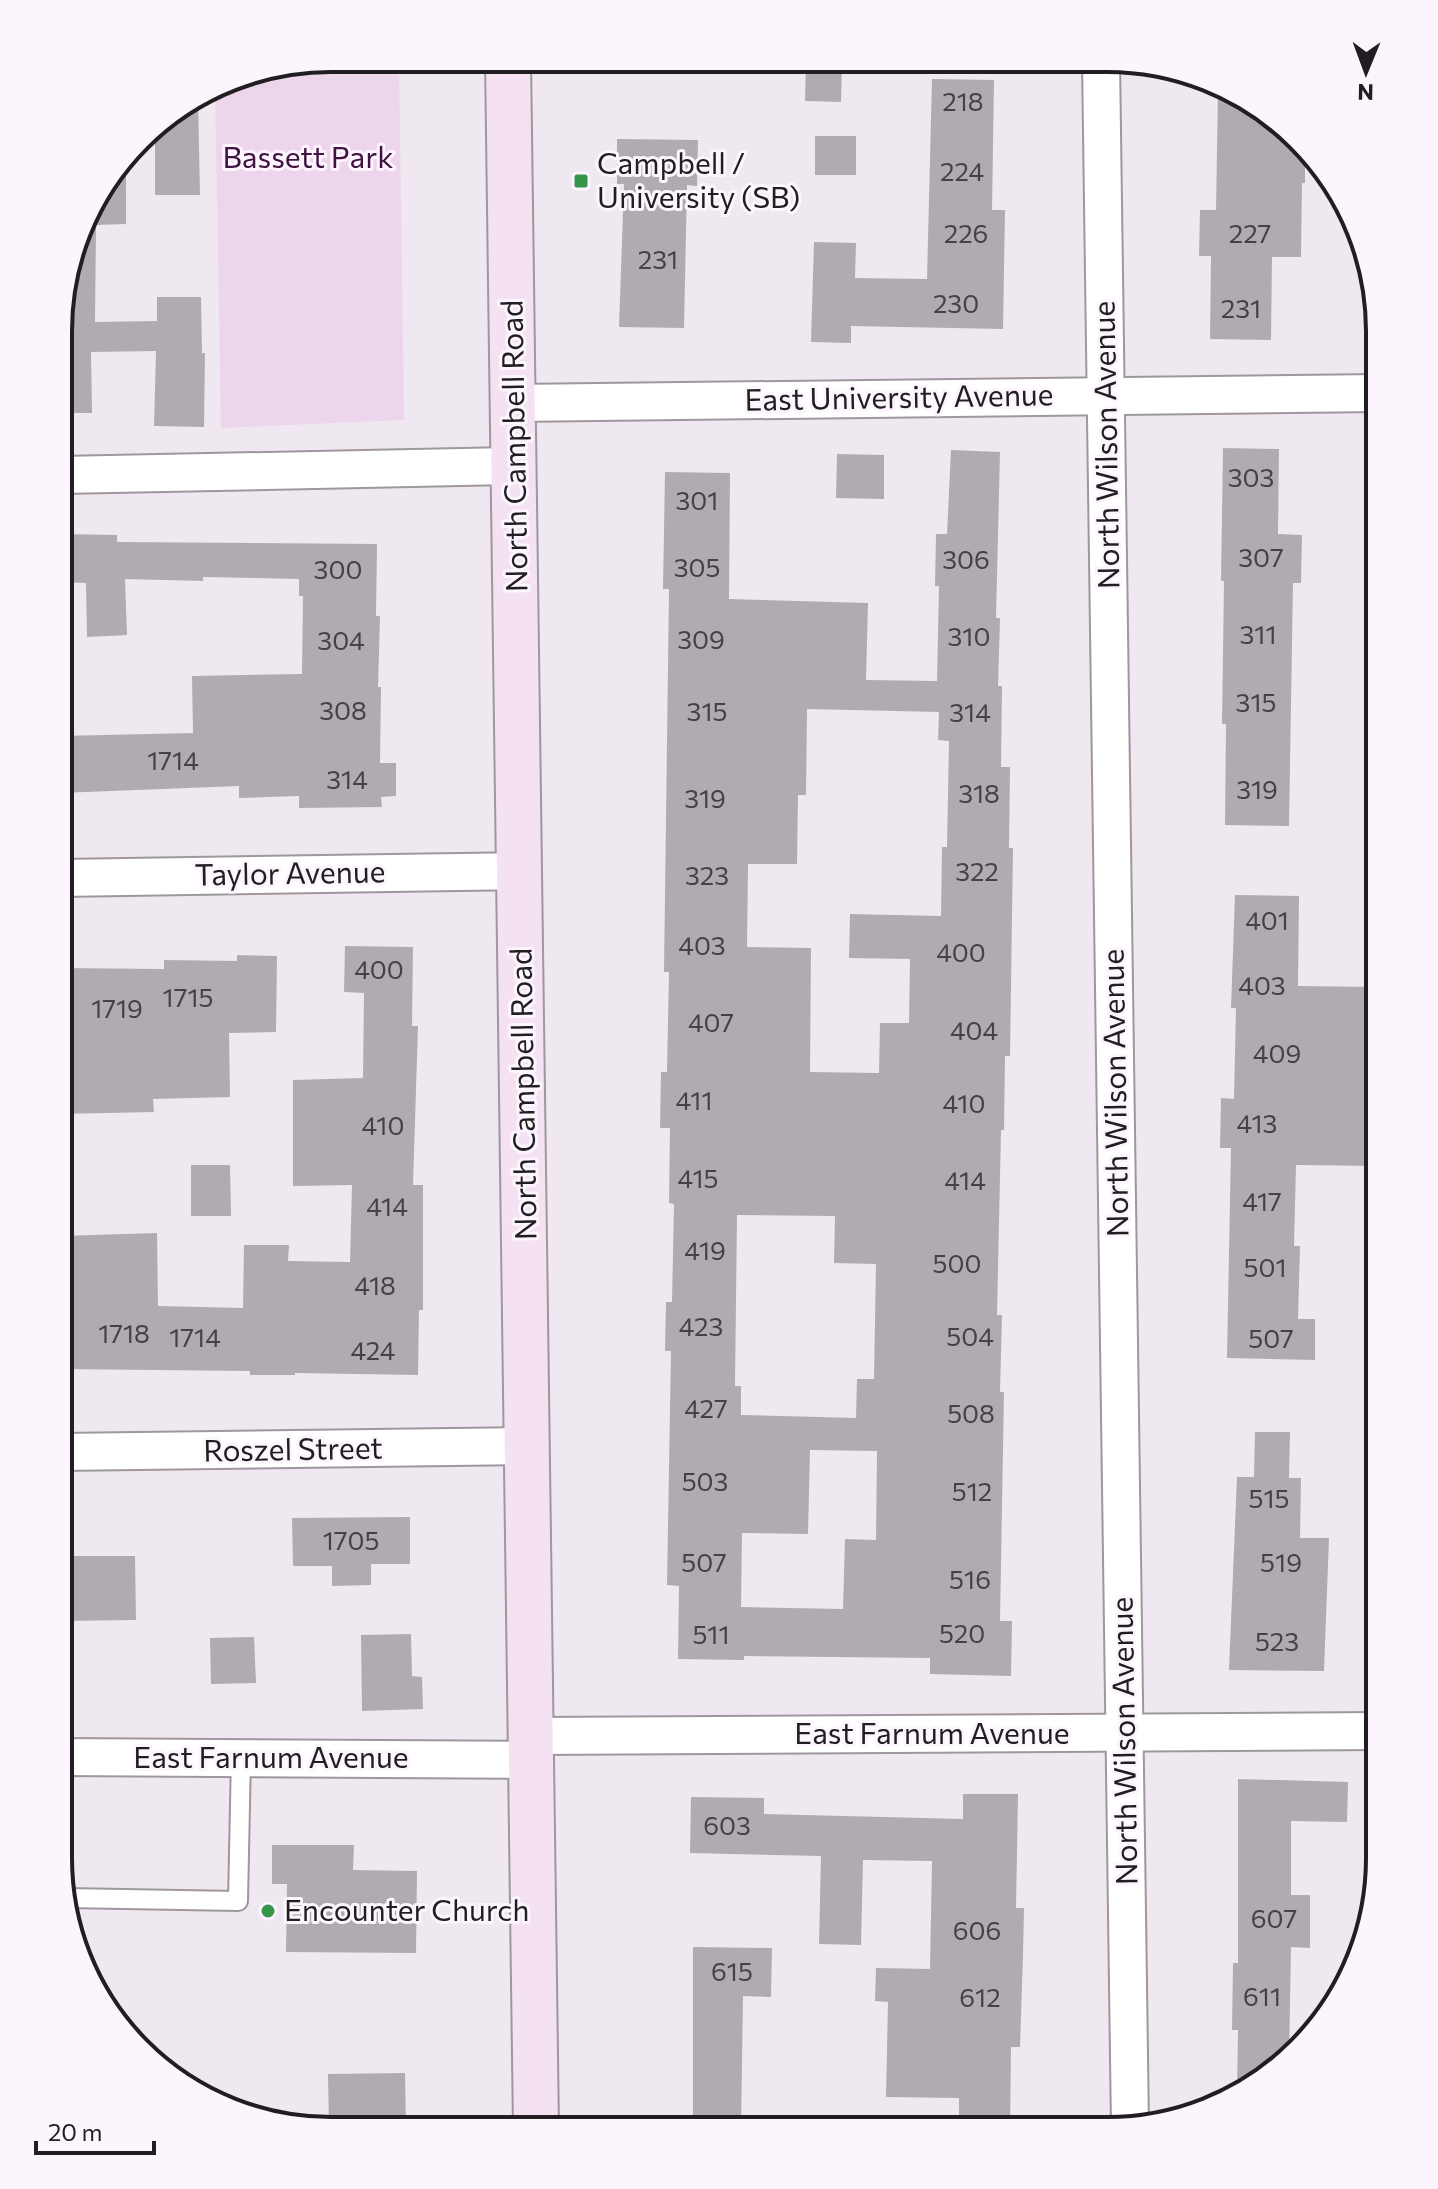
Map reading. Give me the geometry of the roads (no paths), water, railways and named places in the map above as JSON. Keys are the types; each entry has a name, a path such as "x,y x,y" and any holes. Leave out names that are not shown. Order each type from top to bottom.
{"street":[{"name":"North Wilson Avenue","path":"1101,72 1130,2115"},
{"name":"North Campbell Road","path":"508,73 536,2117"},
{"name":"East University Avenue","path":"514,403 1366,393"},
{"path":"72,475 515,466"},
{"name":"Taylor Avenue","path":"72,878 521,871"},
{"name":"Roszel Street","path":"72,1452 528,1446"},
{"name":"East Farnum Avenue","path":"72,1757 241,1757 1125,1733 1365,1731"}],"lane":[{"path":"76,1898 238,1901 241,1757"}],"place":[{"name":"Campbell / University (SB)","path":"581,181"},
{"name":"Encounter Church","path":"268,1911"}],"park label":[{"name":"Bassett Park","path":"308,158"}]}
